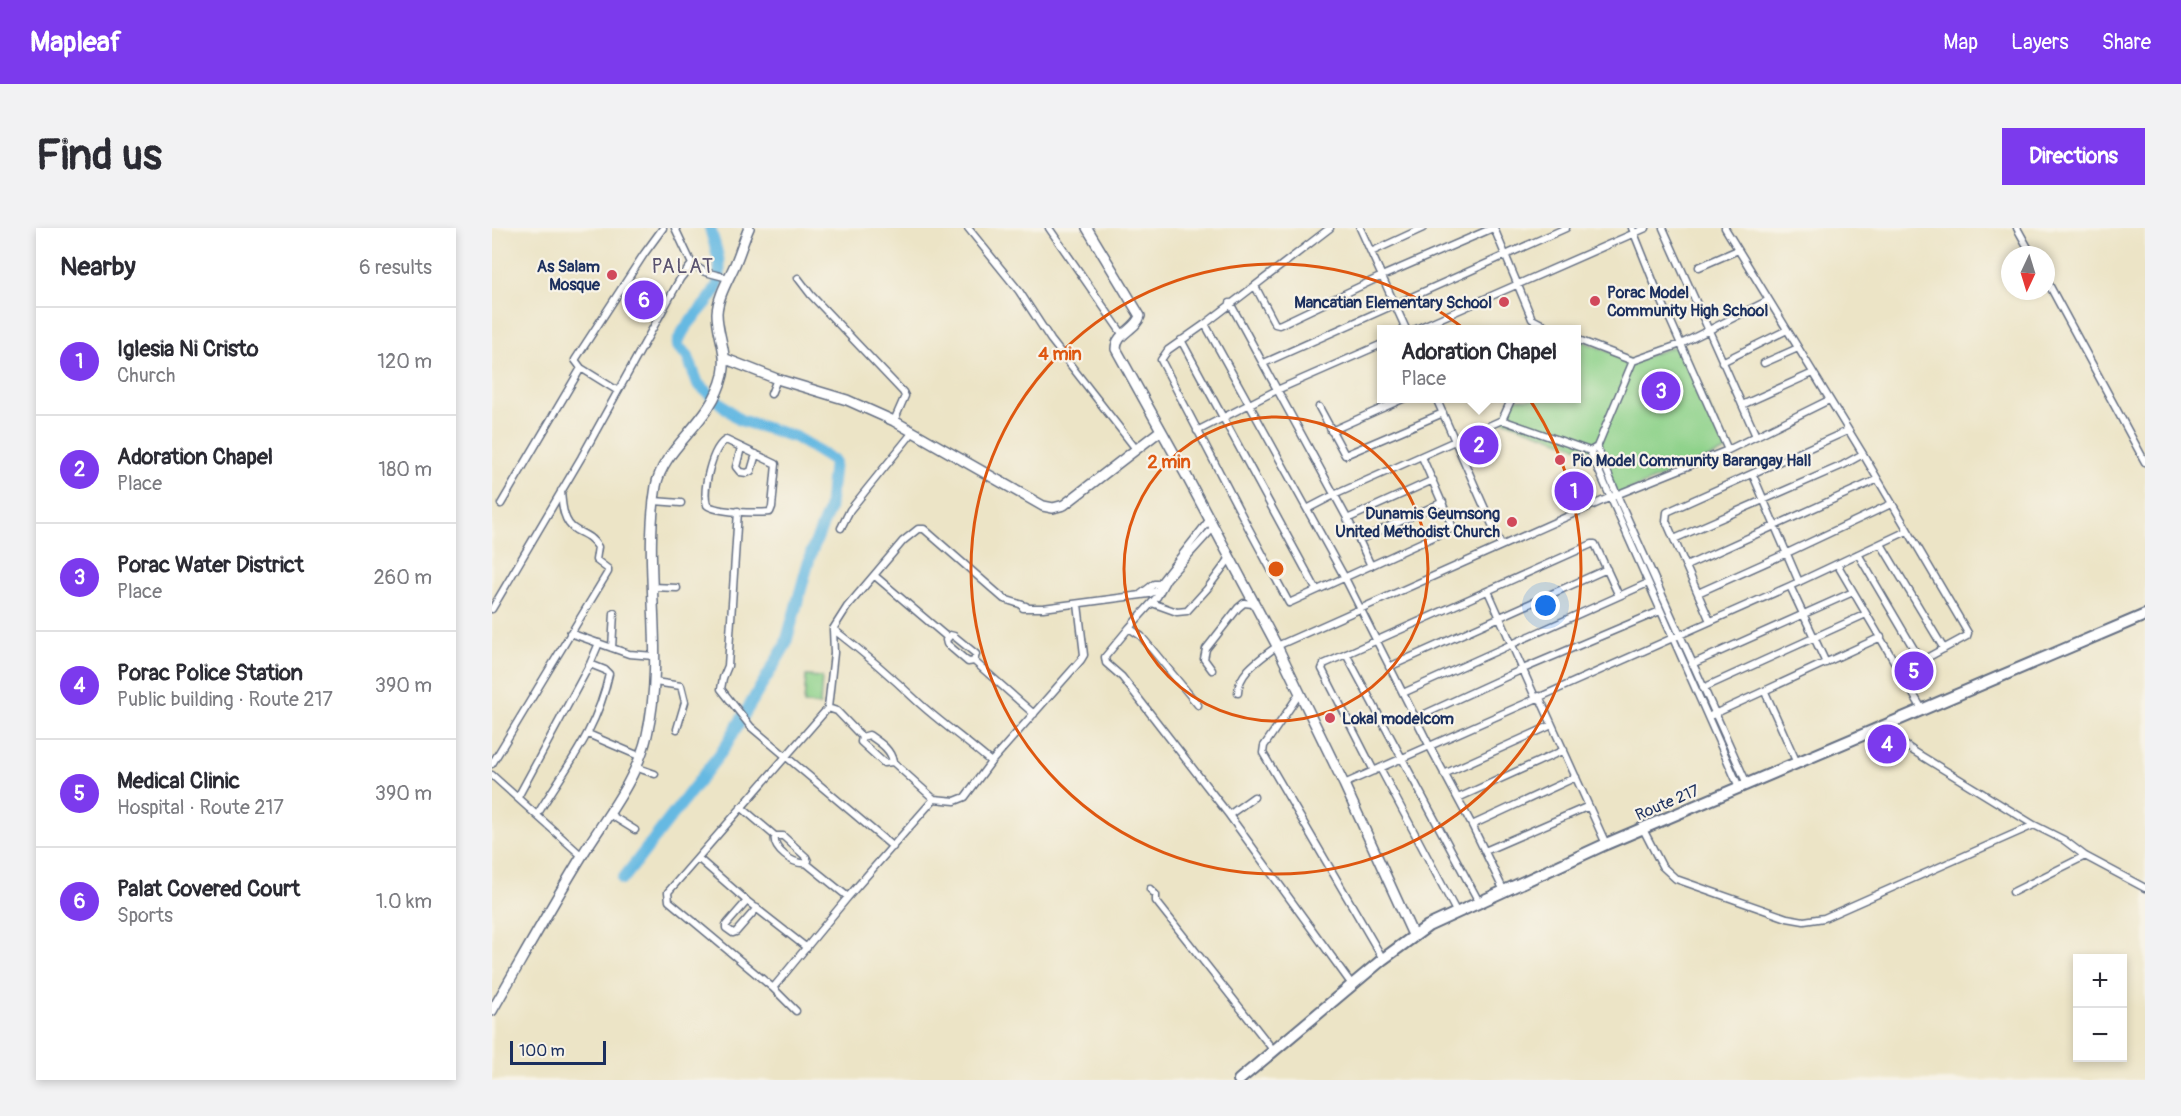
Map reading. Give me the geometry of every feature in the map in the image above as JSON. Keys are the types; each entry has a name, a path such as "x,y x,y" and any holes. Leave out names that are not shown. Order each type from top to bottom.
{"main road":[{"name":"Route 217","path":"1239,1080 1413,935 1606,844 2145,615"}],"street":[{"path":"618,391 580,368 575,360 663,228"},
{"path":"675,228 692,264 705,272 725,277"},
{"path":"492,1011 609,814 635,767 647,737 655,682 651,543 657,481 663,467 714,401 726,359 717,313 725,277 749,228"},
{"path":"968,228 1019,291 1051,340 1136,449"},
{"path":"1048,228 1122,335"},
{"path":"1087,228 1140,316 1138,322 1122,335 1116,344 1116,349 1277,646 1344,784 1413,935"},
{"path":"1330,228 1168,350 1161,360 1289,603 1452,529 1453,526 1422,457"},
{"path":"1360,228 1404,325"},
{"path":"1371,252 1424,228"},
{"path":"1255,286 1275,324 1280,325 1382,276 1494,228 1532,319 1539,325"},
{"path":"1264,363 1566,228"},
{"path":"1427,325 1519,285 1633,230 1646,228"},
{"path":"1663,228 1756,436"},
{"path":"1725,228 1863,454 1876,480 1968,633 1967,636 1901,672"},
{"path":"2017,228 2027,246"},
{"path":"1633,230 1656,288 1728,450"},
{"path":"1699,267 1738,250"},
{"path":"492,609 618,391 665,304 692,264"},
{"path":"798,278 811,295 903,392 904,401 894,421"},
{"path":"2055,296 2145,462"},
{"path":"1581,341 1633,361 1681,344 1769,300"},
{"path":"1230,303 1371,566"},
{"path":"1205,324 1345,578 1504,891"},
{"path":"1722,362 1787,330"},
{"path":"1181,340 1221,418 1316,590"},
{"path":"1197,431 1277,390 1377,346"},
{"path":"1764,363 1798,348"},
{"path":"726,359 777,379 847,400 894,421 1043,506 1053,508 1064,505 1077,497 1160,431"},
{"path":"1590,451 1597,447 1633,361"},
{"path":"501,504 580,368"},
{"path":"1742,405 1813,373"},
{"path":"771,394 777,379"},
{"path":"1238,693 1240,681 1258,660 1277,646 1501,545 1728,450 1829,400"},
{"path":"1331,431 1396,403"},
{"path":"1439,403 1501,545"},
{"path":"1307,509 1502,420 1510,403"},
{"path":"1319,407 1344,455 1443,413"},
{"path":"1502,420 1590,451 1635,532 1715,714 1743,786"},
{"path":"1710,621 1666,519 1668,510 1753,475 1847,431"},
{"path":"841,528 850,510 912,432"},
{"path":"726,440 756,454 774,461 777,467 772,507 767,512 711,508 707,505 705,491 710,468 723,441 726,440"},
{"path":"1597,447 1660,611 1708,717 1743,786"},
{"path":"741,448 736,467 740,472 751,471 756,454"},
{"path":"1674,539 1843,465 1863,454"},
{"path":"1753,475 1799,582"},
{"path":"1347,519 1433,480"},
{"path":"1686,566 1876,480"},
{"path":"492,764 608,569 596,560 598,547 590,537 573,528 567,519 563,510 561,490"},
{"path":"654,501 681,503"},
{"path":"1359,540 1443,502"},
{"path":"1698,592 1891,504"},
{"path":"738,511 728,666 721,689 744,719 784,757 892,847"},
{"path":"796,1011 773,988 669,901 668,892 828,708 834,653 833,629 847,607 912,532 918,529 924,529 1004,598 1026,606 1023,608 1043,608 1141,594 1154,584 1159,584 1212,523"},
{"path":"1212,523 1167,579 1152,603 1105,657 1107,663 1122,678 1229,815 1353,986"},
{"path":"1344,784 1537,696 1799,582 1907,531"},
{"path":"1457,913 1322,669 1324,664 1594,543 1619,596"},
{"path":"1881,544 1944,649"},
{"path":"1858,554 1921,661"},
{"path":"1152,603 1177,612 1187,611 1230,558"},
{"path":"1837,564 1922,710"},
{"path":"1389,667 1607,569"},
{"path":"874,576 948,638"},
{"path":"1403,693 1648,583"},
{"path":"1790,586 1826,663"},
{"path":"652,587 677,588"},
{"path":"1488,591 1606,844"},
{"path":"1692,664 1853,592"},
{"path":"1212,670 1204,659 1206,649 1238,608 1244,603 1253,604"},
{"path":"862,737 869,735 877,741 891,754 893,762 934,799 955,801 965,797 991,762 1084,655 1078,604"},
{"path":"1416,718 1523,669 1660,611"},
{"path":"612,648 614,614"},
{"path":"1703,688 1866,614"},
{"path":"1129,628 1141,636 1198,705"},
{"path":"833,629 885,670 918,702 991,762"},
{"path":"570,633 629,654 654,656"},
{"path":"952,635 976,654 974,661 968,662 946,644 948,638 952,635"},
{"path":"1708,717 1881,637"},
{"path":"518,797 590,664 599,643"},
{"path":"1346,654 1479,902"},
{"path":"974,661 1034,714"},
{"path":"537,814 588,734 599,709 609,674 590,664"},
{"path":"655,682 681,686 685,702 677,729"},
{"path":"1765,692 1797,763"},
{"path":"1300,693 1264,746 1263,753 1383,959"},
{"path":"828,708 837,711 862,737 861,742 879,759 884,763 893,762"},
{"path":"1444,774 1552,725"},
{"path":"1879,727 1915,752 2034,825 2064,840 2085,856 2145,888"},
{"path":"588,734 639,756"},
{"path":"1458,798 1564,750"},
{"path":"635,767 655,774"},
{"path":"492,775 582,856"},
{"path":"1472,825 1576,777"},
{"path":"1229,815 1254,797"},
{"path":"773,988 848,897 934,799"},
{"path":"1485,851 1588,806"},
{"path":"741,807 775,836 783,836 806,857 808,861 806,863"},
{"path":"609,814 635,830"},
{"path":"1643,829 1662,866 1676,879 1787,918 1804,921 1824,918 1864,902 2034,825"},
{"path":"775,836 776,847 796,862 806,863 848,897"},
{"path":"2013,892 2085,856"},
{"path":"699,859 807,948"},
{"path":"1150,889 1156,895 1156,901 1274,1052"},
{"path":"747,900 726,925 726,928 733,933 736,932 757,908"}],"green space":[{"path":"1581,341 1633,361 1681,344 1728,450 1617,495 1597,448 1590,451 1502,420 1510,403 1581,403"},
{"path":"806,676 822,677 820,705 804,704"}],"waterway":[{"path":"623,879 723,750 785,646 811,553 829,510 834,461 795,437 740,420 698,384 687,355 677,346 685,328 711,297 719,279 719,260 710,228"}],"place":[{"name":"As Salam Mosque","path":"612,275"},
{"name":"Palat Covered Court","path":"644,300"},
{"name":"Porac Model Community High School","path":"1595,301"},
{"name":"Mancatian Elementary School","path":"1504,302"},
{"name":"Porac Water District","path":"1661,391"},
{"name":"Adoration Chapel","path":"1479,445"},
{"name":"Pio Model Community Barangay Hall","path":"1560,460"},
{"name":"Iglesia Ni Cristo","path":"1574,491"},
{"name":"Dunamis Geumsong United Methodist Church","path":"1512,522"},
{"name":"Medical Clinic","path":"1914,671"},
{"name":"Lokal modelcom","path":"1330,718"},
{"name":"Porac Police Station","path":"1887,744"}],"district":[{"name":"PALAT","path":"683,266"}]}
